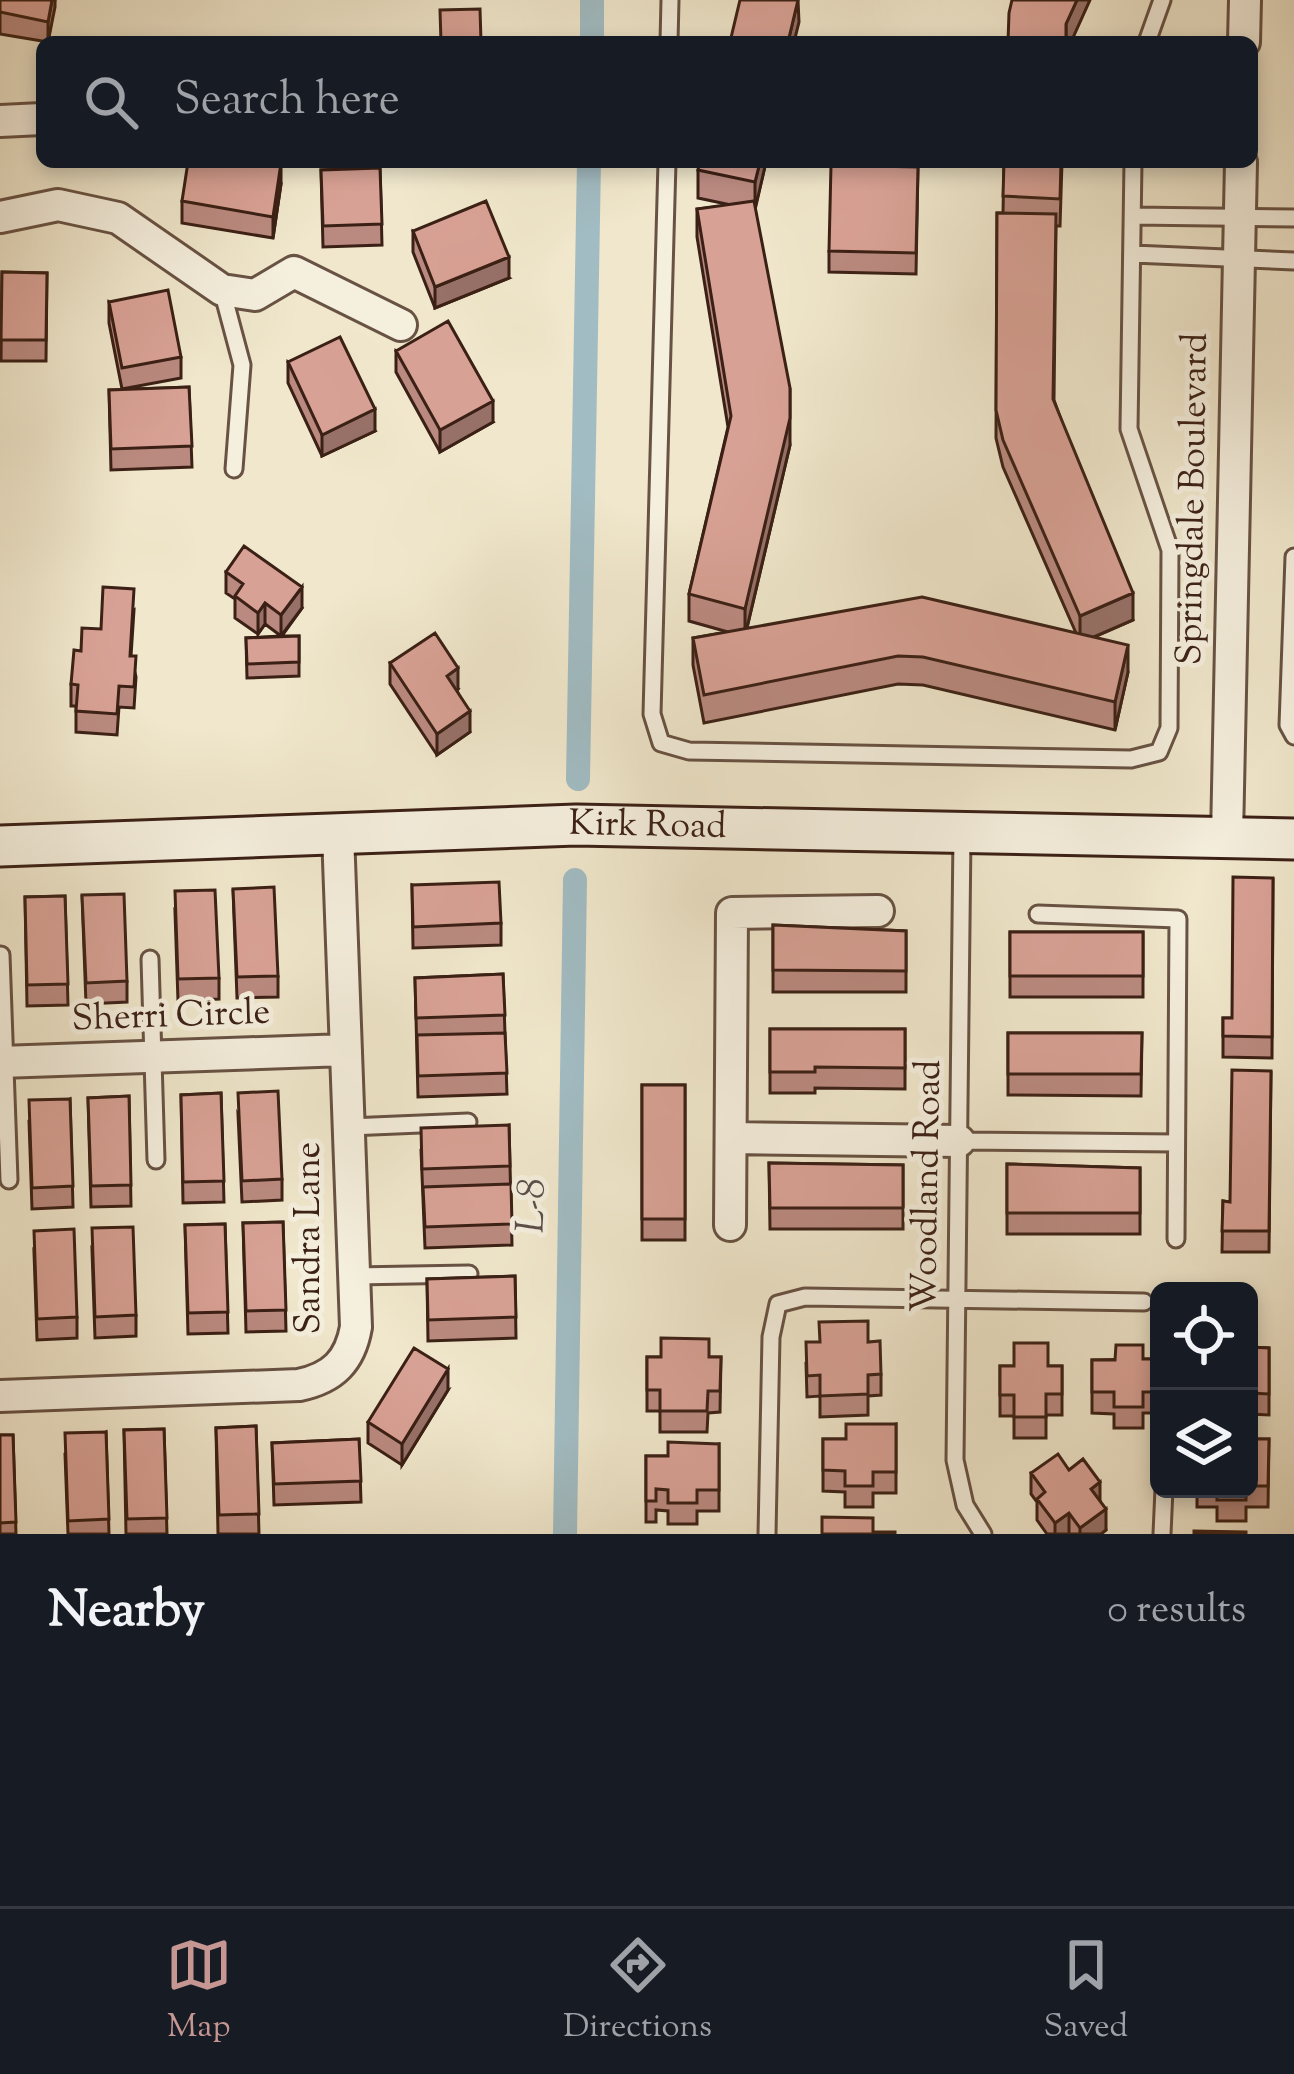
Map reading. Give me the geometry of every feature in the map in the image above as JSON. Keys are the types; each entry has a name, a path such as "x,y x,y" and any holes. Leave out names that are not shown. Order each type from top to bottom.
{"street":[{"path":"1244,36 1245,0"},
{"path":"0,122 36,119"},
{"name":"Springdale Boulevard","path":"1227,837 1240,168"},
{"path":"0,217 58,205 118,218 222,290 255,295 294,272 400,325"},
{"name":"Kirk Road","path":"0,846 575,825 1294,839"},
{"name":"Sandra Lane","path":"0,1396 316,1382 345,1360 353,1345 354,1276 338,833"},
{"path":"730,1225 733,914 878,911"},
{"name":"Sherri Circle","path":"3,1062 346,1050"},
{"path":"733,1138 959,1141"}],"lane":[{"path":"669,36 670,0"},
{"path":"1149,36 1162,0"},
{"path":"667,168 652,714 661,743 689,752 1131,759 1159,752 1169,728 1169,550 1129,429 1133,168"},
{"path":"1133,216 1294,218"},
{"path":"1133,254 1294,261"},
{"path":"222,290 242,365 234,469"},
{"path":"1294,557 1288,725 1294,736"},
{"name":"Woodland Road","path":"962,832 955,1460 965,1505 983,1534"},
{"path":"1038,914 1178,919 1176,1239"},
{"path":"1,956 9,1180"},
{"path":"150,959 156,1160"},
{"path":"349,1127 468,1122"},
{"path":"959,1141 1176,1143"},
{"path":"354,1276 470,1274"},
{"path":"767,1534 771,1336 778,1304 805,1297 1144,1302"},
{"path":"1162,1534 1164,1498"}],"building":[{"path":"0,0 52,0 48,22 0,12"},
{"path":"740,0 798,0 789,36 731,36"},
{"path":"1012,0 1077,0 1066,36 1008,36"},
{"path":"480,9 481,36 441,36 440,10"},
{"path":"187,168 280,168 273,217 182,201"},
{"path":"380,168 382,224 323,226 321,170"},
{"path":"698,168 758,168 755,182"},
{"path":"831,168 918,168 916,253 829,251"},
{"path":"1004,168 1061,168 1060,199 1003,196"},
{"path":"486,201 509,257 435,287 413,231"},
{"path":"754,201 790,388 790,418 745,609 689,594 731,416 697,209"},
{"path":"997,213 1056,214 1053,399 1133,593 1080,616 1003,440 996,410"},
{"path":"2,272 47,273 46,340 1,340"},
{"path":"168,290 181,357 122,368 109,302"},
{"path":"448,321 493,401 440,430 396,351"},
{"path":"340,337 375,409 322,435 288,362"},
{"path":"189,387 192,446 111,449 109,390"},
{"path":"244,546 302,587 281,615 265,603 258,613 235,596 243,584 226,572"},
{"path":"103,587 134,589 130,656 136,656 134,687 119,686 117,714 76,711 78,685 71,684 74,650 81,651 82,628 101,629"},
{"path":"922,597 1128,645 1115,702 923,657 898,656 704,695 693,638"},
{"path":"435,633 458,668 447,676 470,711 437,734 390,663"},
{"path":"299,636 299,662 247,664 246,638"},
{"path":"1233,877 1273,878 1272,1037 1223,1036 1223,1018 1232,1018"},
{"path":"499,882 501,923 413,927 412,885"},
{"path":"274,887 278,976 237,977 233,889"},
{"path":"215,890 219,978 178,979 175,891"},
{"path":"124,894 127,981 86,983 82,895"},
{"path":"65,896 68,984 27,985 25,897"},
{"path":"773,925 906,931 906,971 773,970"},
{"path":"1010,932 1143,932 1143,976 1010,976"},
{"path":"503,974 505,1015 416,1018 415,978"},
{"path":"770,1029 905,1029 905,1068 815,1067 815,1072 770,1072"},
{"path":"505,1033 507,1073 418,1076 417,1035"},
{"path":"1008,1033 1142,1033 1141,1074 1008,1074"},
{"path":"1232,1070 1271,1071 1269,1231 1222,1231 1223,1201 1230,1202"},
{"path":"642,1085 685,1085 685,1219 642,1219"},
{"path":"278,1091 282,1179 242,1181 238,1093"},
{"path":"221,1093 224,1181 183,1182 181,1095"},
{"path":"129,1096 131,1185 91,1186 88,1098"},
{"path":"70,1099 73,1186 32,1188 29,1100"},
{"path":"509,1125 510,1166 422,1169 421,1128"},
{"path":"769,1163 903,1165 903,1208 770,1208"},
{"path":"1007,1164 1140,1168 1140,1213 1007,1213"},
{"path":"511,1184 512,1224 425,1227 423,1187"},
{"path":"283,1222 286,1310 246,1311 243,1223"},
{"path":"225,1224 228,1312 188,1313 185,1225"},
{"path":"133,1227 136,1315 95,1317 92,1228"},
{"path":"74,1229 77,1317 37,1319 34,1231"},
{"path":"515,1276 516,1317 428,1320 427,1279"},
{"path":"868,1321 868,1342 880,1341 881,1374 868,1375 868,1394 820,1396 820,1375 807,1376 806,1342 820,1342 819,1322"},
{"path":"661,1338 709,1339 709,1357 721,1357 720,1391 708,1391 707,1411 660,1411 660,1390 647,1390 647,1357 661,1357"},
{"path":"1014,1343 1048,1343 1048,1366 1062,1366 1062,1394 1046,1394 1046,1417 1014,1417 1014,1395 1000,1395 1000,1366 1014,1366"},
{"path":"1116,1345 1143,1345 1143,1359 1150,1359 1150,1392 1143,1392 1143,1407 1114,1407 1114,1392 1092,1392 1092,1360 1115,1360"},
{"path":"1258,1347 1269,1348 1269,1394 1258,1393"},
{"path":"414,1348 448,1369 402,1444 368,1422"},
{"path":"846,1424 896,1424 896,1472 873,1472 873,1486 845,1486 845,1471 823,1470 823,1439 846,1439"},
{"path":"256,1426 259,1514 219,1515 216,1428"},
{"path":"164,1429 167,1518 127,1519 124,1430"},
{"path":"106,1432 109,1519 68,1521 65,1433"},
{"path":"0,1435 13,1435 16,1522 0,1523"},
{"path":"359,1439 361,1481 274,1484 272,1443"},
{"path":"1258,1439 1269,1439 1268,1486 1258,1486"},
{"path":"668,1442 719,1444 719,1490 697,1490 697,1503 668,1503 668,1490 656,1489 656,1501 646,1501 646,1456 668,1456"},
{"path":"1058,1454 1069,1470 1083,1459 1100,1482 1091,1489 1106,1509 1080,1528 1069,1513 1055,1523 1037,1499 1045,1492 1031,1473"},
{"path":"822,1517 873,1518 873,1532 895,1534 822,1534"},
{"path":"1246,1532 1246,1534 1194,1534"}],"waterway":[{"name":"L-8","path":"592,0 592,36"},
{"name":"L-8","path":"578,779 589,168"},
{"name":"L-8","path":"565,1534 575,880"}]}
